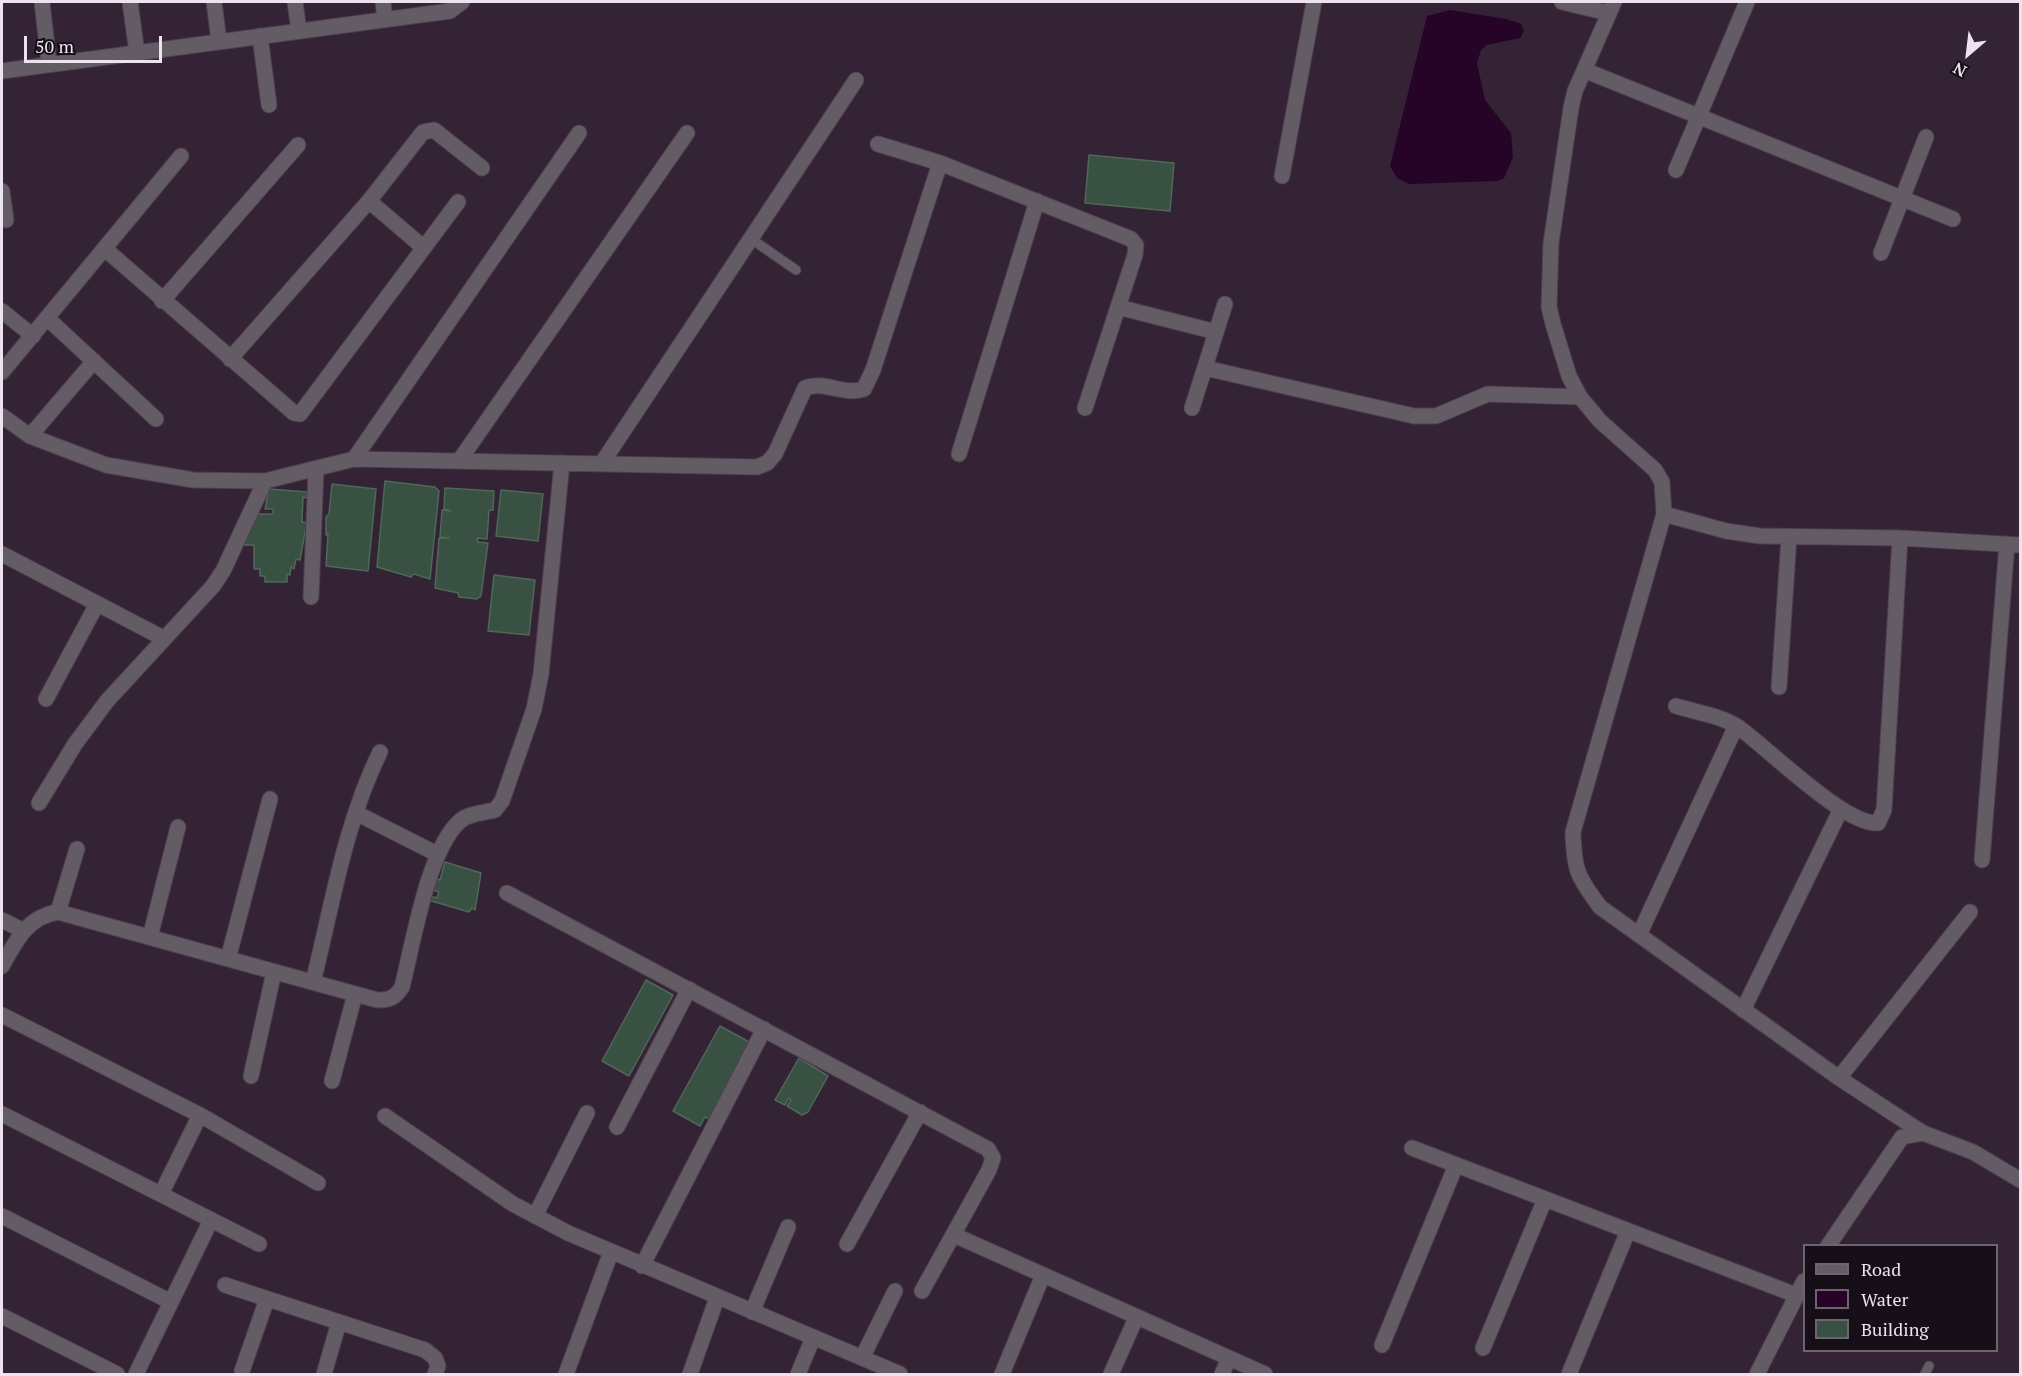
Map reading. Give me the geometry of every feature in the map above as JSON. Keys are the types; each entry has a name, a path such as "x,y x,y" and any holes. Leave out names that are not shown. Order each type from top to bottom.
{"street":[{"path":"42,2 49,64"},
{"path":"130,2 137,53"},
{"path":"214,2 219,41"},
{"path":"295,2 299,31"},
{"path":"383,2 385,20"},
{"path":"2,70 450,11 462,2"},
{"path":"1282,176 1314,2"},
{"path":"1562,2 1611,7 1575,91 1568,122 1549,277 1553,324 1569,376 1580,397 1600,422 1655,470 1662,482 1664,514 1573,832 1574,861 1579,879 1600,906 1839,1078 1923,1133 1973,1152 2020,1180"},
{"path":"1676,170 1747,2"},
{"path":"260,36 269,105"},
{"path":"1584,70 1953,219"},
{"path":"602,464 856,80"},
{"path":"230,359 369,201 423,132 429,129 434,130 482,168"},
{"path":"354,459 579,133"},
{"path":"459,460 687,133"},
{"path":"1881,253 1926,137"},
{"path":"878,144 940,163 1131,239 1136,245 1085,408"},
{"path":"162,301 298,145"},
{"path":"2,372 182,156"},
{"path":"2,416 30,436 106,465 193,480 265,481 354,459 757,467 767,463 775,454 805,388 814,384 855,392 864,389 873,370 940,163"},
{"path":"2,191 6,220"},
{"path":"369,201 424,248"},
{"path":"959,454 1037,201"},
{"path":"105,249 230,359 294,413 300,414 458,202"},
{"path":"1192,408 1225,304"},
{"path":"1118,307 1216,332"},
{"path":"2,311 33,336"},
{"path":"47,318 156,419"},
{"path":"30,436 94,361"},
{"path":"1205,368 1414,416 1436,416 1488,394 1580,397"},
{"path":"2,966 22,930 45,914 58,912 355,994 389,1000 402,987 437,854 460,820 469,815 495,810 501,801 534,710 546,629 562,463"},
{"path":"311,597 316,470"},
{"path":"39,803 75,744 107,701 213,586 223,571 265,481"},
{"path":"1664,514 1726,531 1760,536 1900,538 2014,544 1982,860"},
{"path":"1779,687 1789,537"},
{"path":"1676,706 1736,726 1841,809 1867,824 1878,823 1884,810 1900,538"},
{"path":"2,554 163,638"},
{"path":"46,699 97,604"},
{"path":"1639,935 1736,726"},
{"path":"313,982 356,813 367,779 380,752"},
{"path":"228,959 270,799"},
{"path":"1743,1010 1841,809"},
{"path":"356,813 437,854"},
{"path":"150,938 178,828"},
{"path":"58,912 76,849"},
{"path":"507,893 988,1149 993,1158 989,1170 922,1291"},
{"path":"1839,1078 1970,912"},
{"path":"2,920 22,930"},
{"path":"251,1076 274,972"},
{"path":"617,1127 689,989"},
{"path":"332,1081 355,994"},
{"path":"2,1015 200,1115 318,1183"},
{"path":"642,1266 764,1029"},
{"path":"847,1244 920,1112"},
{"path":"535,1216 587,1113"},
{"path":"2,1114 259,1244"},
{"path":"161,1194 200,1115"},
{"path":"385,1116 513,1204 535,1216 642,1266 900,1374"},
{"path":"1829,1244 1902,1137 1923,1133"},
{"path":"1412,1148 1796,1295"},
{"path":"1382,1345 1456,1165"},
{"path":"1483,1348 1545,1199"},
{"path":"2,1216 171,1302"},
{"path":"136,1374 212,1220"},
{"path":"752,1312 788,1227"},
{"path":"1569,1374 1628,1231"},
{"path":"954,1235 1266,1374"},
{"path":"566,1374 611,1252"},
{"path":"1002,1374 1043,1275"},
{"path":"1757,1374 1803,1283"},
{"path":"225,1285 425,1350 435,1358 438,1366 435,1374"},
{"path":"862,1359 895,1291"},
{"path":"690,1374 717,1298"},
{"path":"242,1371 267,1299"},
{"path":"2,1316 117,1374"},
{"path":"1111,1374 1136,1318"},
{"path":"324,1374 339,1323"},
{"path":"798,1374 813,1338"},
{"path":"1222,1374 1229,1358"}],"lane":[{"path":"750,238 796,270"}],"water":[{"path":"1450,10 1506,19 1521,24 1524,31 1520,38 1487,45 1481,50 1477,63 1485,100 1511,133 1513,157 1504,178 1497,181 1409,184 1397,178 1390,166 1427,16"}],"building":[{"path":"1089,155 1174,163 1170,211 1085,203"},
{"path":"385,481 435,487 439,491 430,579 414,574 411,577 377,567"},
{"path":"332,484 376,489 368,571 326,566 328,534 326,535 326,517 329,514"},
{"path":"445,488 494,491 493,510 489,510 487,539 477,538 478,542 488,543 481,596 477,599 459,597 458,593 435,588 439,538 449,538 440,537 442,510 451,511 444,509"},
{"path":"269,489 307,492 307,498 303,497 302,522 309,523 309,533 305,532 300,560 296,559 294,569 291,567 290,575 287,574 287,582 265,582 265,576 260,576 260,569 254,569 254,545 243,545 254,514 273,514 273,509 265,509"},
{"path":"501,490 543,494 538,541 496,536"},
{"path":"494,575 535,580 529,635 488,631"},
{"path":"445,862 481,873 475,910 472,908 469,912 428,900 430,896 437,898 439,892 432,890 435,878 440,880"},
{"path":"646,980 673,995 629,1076 602,1061"},
{"path":"720,1026 751,1043 709,1119 705,1117 700,1126 673,1111"},
{"path":"799,1058 828,1076 808,1112 802,1115 787,1106 791,1100 789,1098 785,1105 775,1100"}]}
